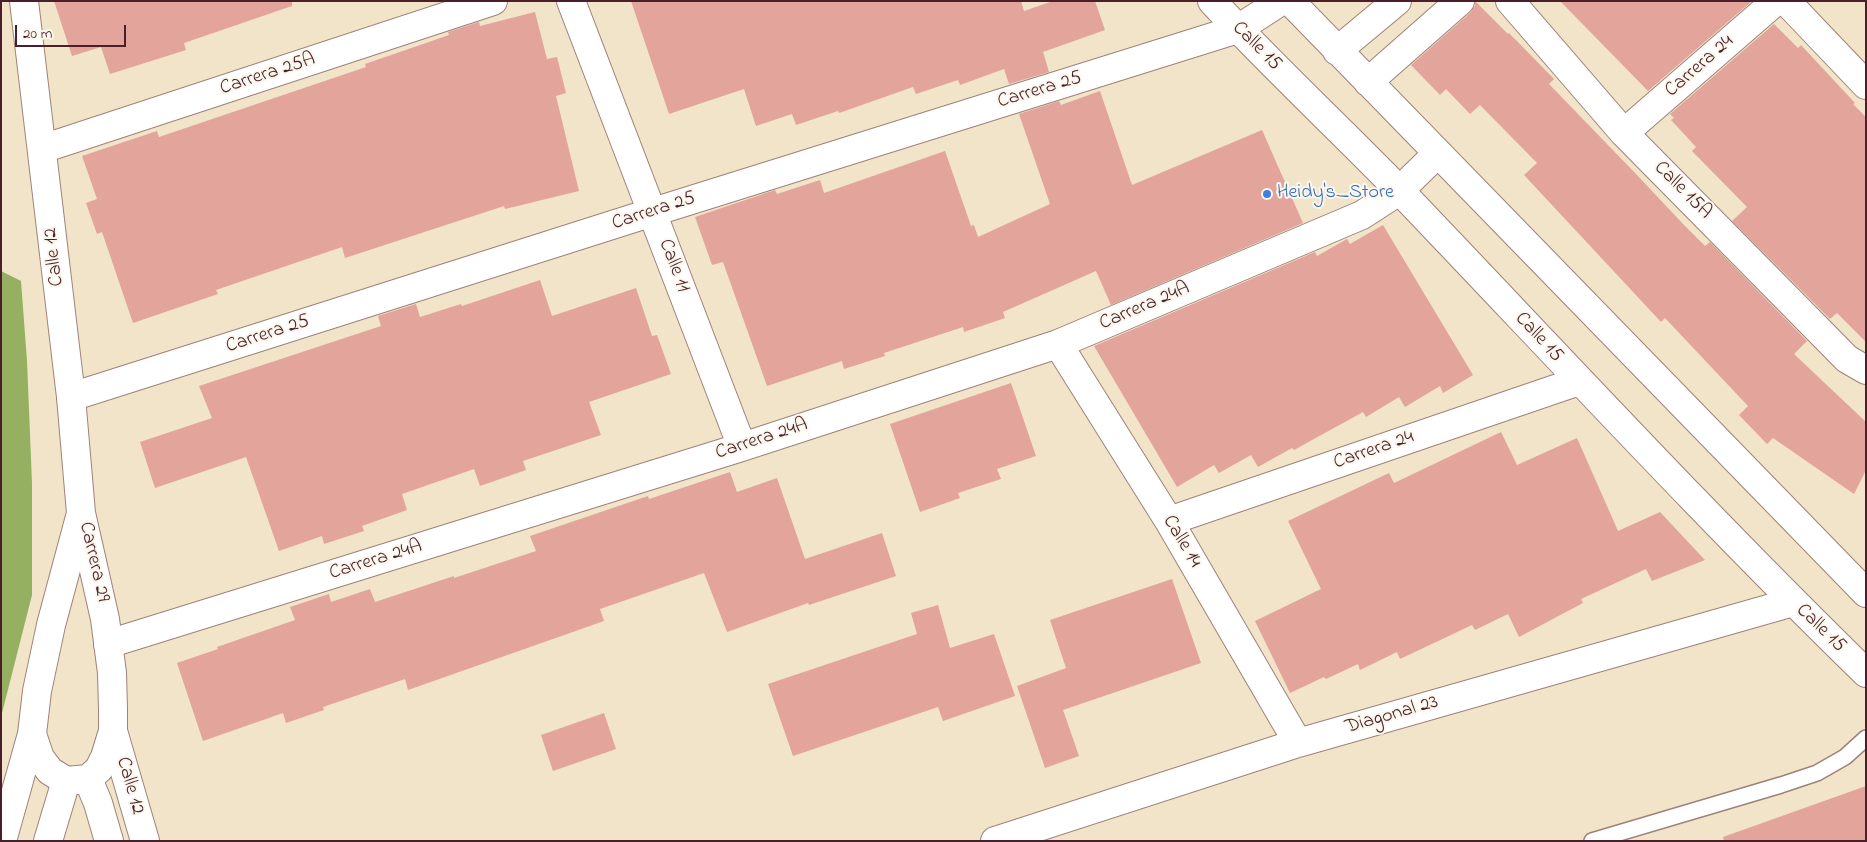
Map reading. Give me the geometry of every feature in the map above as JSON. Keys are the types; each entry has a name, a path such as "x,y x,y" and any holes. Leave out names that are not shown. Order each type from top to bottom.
{"street":[{"name":"Calle 12","path":"24,1 71,398 81,513"},
{"name":"Carrera 25A","path":"42,149 493,1"},
{"name":"Calle 11","path":"571,1 742,447"},
{"name":"Calle 15","path":"1212,1 1399,191 1579,381 1793,602 1866,673"},
{"name":"Carrera 25","path":"71,398 653,212 1238,29 1281,1"},
{"path":"1290,1 1866,593"},
{"path":"1337,51 1397,1"},
{"path":"1368,82 1460,1"},
{"name":"Calle 15A","path":"1510,1 1624,133 1847,359 1866,370"},
{"name":"Carrera 24","path":"1624,133 1776,1"},
{"path":"1786,1 1866,85"},
{"name":"Carrera 24A","path":"108,644 742,447 1058,344 1362,215 1399,191 1438,153"},
{"name":"Calle 14","path":"1058,344 1169,522 1298,743"},
{"name":"Carrera 24","path":"1169,522 1579,381"},
{"name":"Carrera 29","path":"48,841 77,780 99,769 113,731 112,673 105,619 81,513"},
{"name":"Carrera 29","path":"2,841 32,734 37,691 51,625 81,513"},
{"name":"Diagonal 23","path":"995,841 1298,743 1793,602"},
{"name":"Calle 12","path":"113,731 145,841"},
{"name":"Carrera 29","path":"32,734 40,758 50,771 77,780"},
{"name":"Calle 12","path":"77,780 98,803 109,841"}],"lane":[{"path":"1592,841 1782,786 1817,773 1845,757 1866,738"}],"green space":[{"path":"1,271 21,281 27,361 32,483 32,595 1,717"}],"building":[{"path":"54,1 292,1 292,6 184,43 186,50 110,74 101,47 72,56"},
{"path":"631,1 1021,1 1024,11 1053,1 1095,1 1105,30 1043,52 1049,72 1009,84 1004,69 960,85 958,80 916,94 913,87 839,113 838,111 796,125 792,114 756,126 744,89 669,114"},
{"path":"1475,1 1554,79 1549,84 1684,225 1705,246 1710,242 1807,341 1794,354 1866,422 1866,470 1854,494 1773,438 1767,444 1739,415 1748,406 1665,318 1661,322 1524,175 1537,163 1480,105 1470,114 1446,89 1440,95 1411,65 1470,13 1475,6"},
{"path":"1560,1 1752,1 1648,91"},
{"path":"535,12 547,59 557,57 566,93 556,96 579,191 505,209 504,206 345,258 342,247 216,290 218,294 133,323 102,232 97,234 86,203 97,199 82,156 157,131 159,137 366,67 365,64 449,35 448,32 479,22 480,26"},
{"path":"1774,24 1798,48 1801,45 1866,117 1866,342 1837,313 1830,319 1732,221 1747,207 1692,151 1696,147 1671,120 1674,118 1670,114"},
{"path":"1100,91 1132,185 1262,130 1303,223 1111,305 1096,271 1003,312 1005,318 964,332 963,327 884,353 885,356 844,369 842,361 767,386 723,262 712,265 695,217 775,190 777,194 820,180 824,193 945,151 971,226 974,225 978,237 1050,204 1019,114 1059,101 1061,105"},
{"path":"1383,225 1473,375 1443,393 1440,386 1405,407 1399,397 1366,417 1363,412 1294,450 1292,448 1258,467 1251,455 1219,473 1214,465 1177,487 1094,346 1315,252 1317,256 1347,239 1350,244"},
{"path":"540,280 552,316 636,288 652,336 657,335 671,374 589,402 601,435 523,461 526,470 480,486 474,469 402,494 407,510 362,526 364,531 324,544 322,536 279,551 246,457 155,488 140,442 212,418 199,386 381,326 378,316 416,304 420,317 461,304 462,306"},
{"path":"1011,383 1036,456 997,469 1001,479 958,493 960,498 920,512 890,424"},
{"path":"1501,432 1517,465 1577,438 1618,531 1660,512 1705,560 1652,581 1646,569 1581,599 1583,603 1519,637 1508,614 1475,630 1472,625 1400,659 1397,652 1360,670 1358,664 1290,693 1255,621 1321,589 1288,521 1389,473 1394,483"},
{"path":"730,472 737,492 777,478 805,559 882,533 896,576 809,605 808,603 727,632 704,573 600,609 604,621 408,690 405,679 323,707 324,710 286,723 283,713 203,741 177,663 295,620 290,607 329,594 331,602 370,589 375,602 454,576 454,578 536,551 530,536 648,496 649,499"},
{"path":"1172,579 1201,663 1063,710 1079,756 1045,768 1017,686 1066,668 1050,620"},
{"path":"938,605 950,648 994,634 1015,696 943,721 938,707 793,756 768,684 917,634 911,613"},
{"path":"604,713 616,749 553,771 541,735"},
{"path":"1866,786 1866,841 1724,841 1723,837"}],"place":[{"name":"Heidy's_Store","path":"1267,194"}]}
